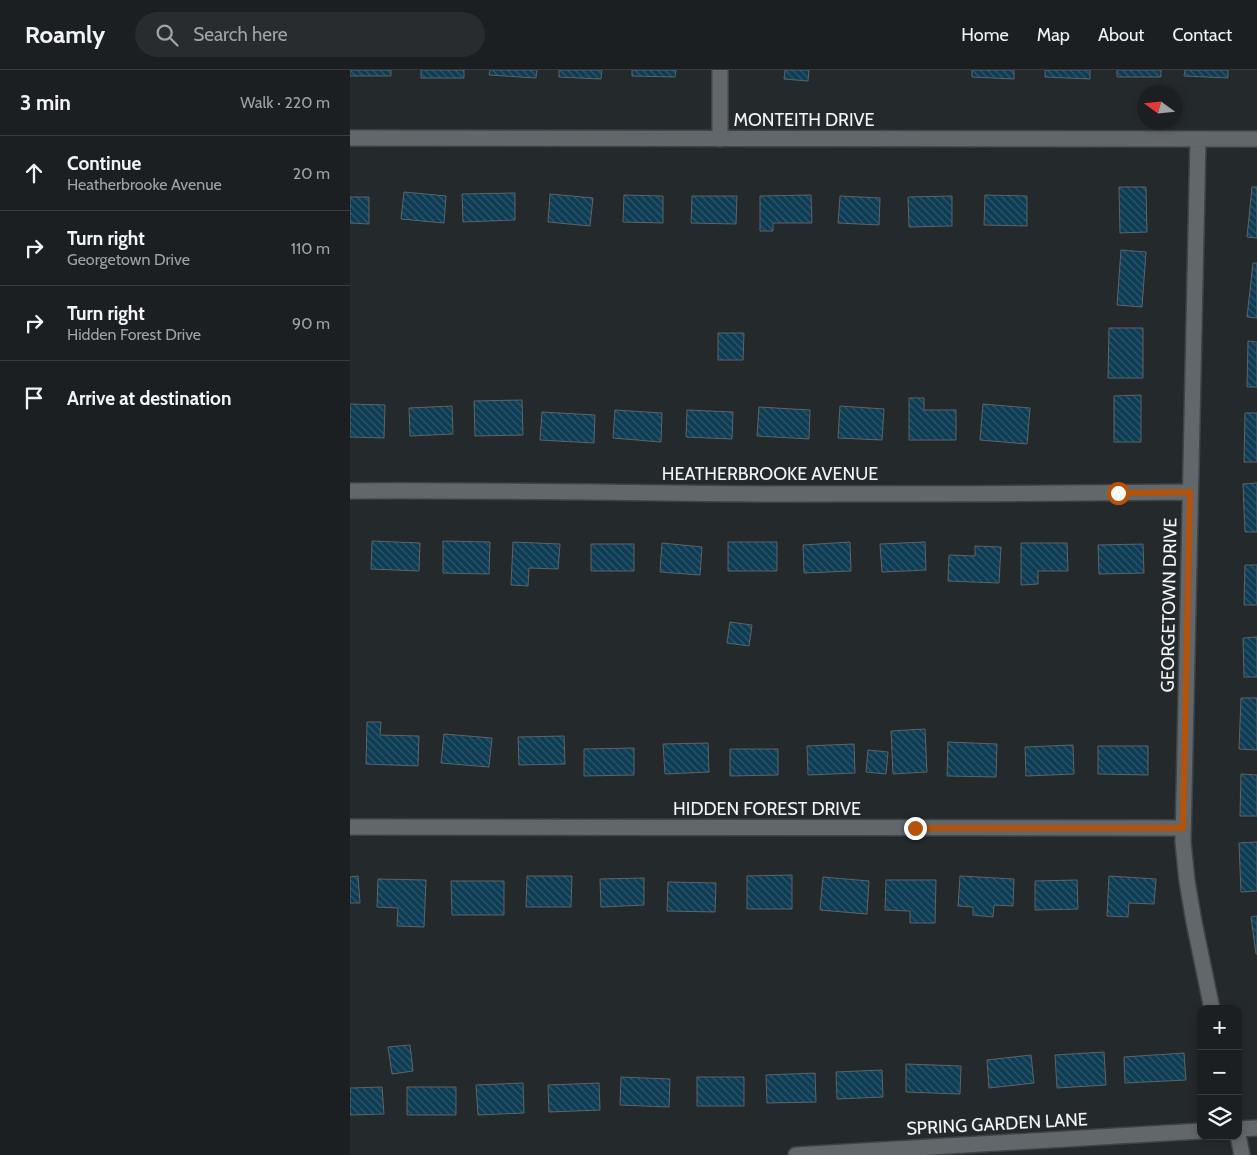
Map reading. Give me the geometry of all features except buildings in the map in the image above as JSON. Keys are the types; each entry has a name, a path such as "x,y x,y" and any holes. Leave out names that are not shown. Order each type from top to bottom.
{"street":[{"path":"720,70 720,139"},
{"name":"MONTEITH DRIVE","path":"350,138 1257,140"},
{"name":"GEORGETOWN DRIVE","path":"1198,139 1183,828 1187,881 1211,1005"},
{"name":"HEATHERBROOKE AVENUE","path":"350,491 429,490 764,494 1190,492"},
{"name":"HIDDEN FOREST DRIVE","path":"350,827 1183,828"},
{"path":"1242,1129 1257,1128"},
{"name":"SPRING GARDEN LANE","path":"796,1155 1197,1131"},
{"path":"1239,1140 1242,1155"}],"route":[{"path":"915,828 1183,828 1190,492 1118,493"}]}
